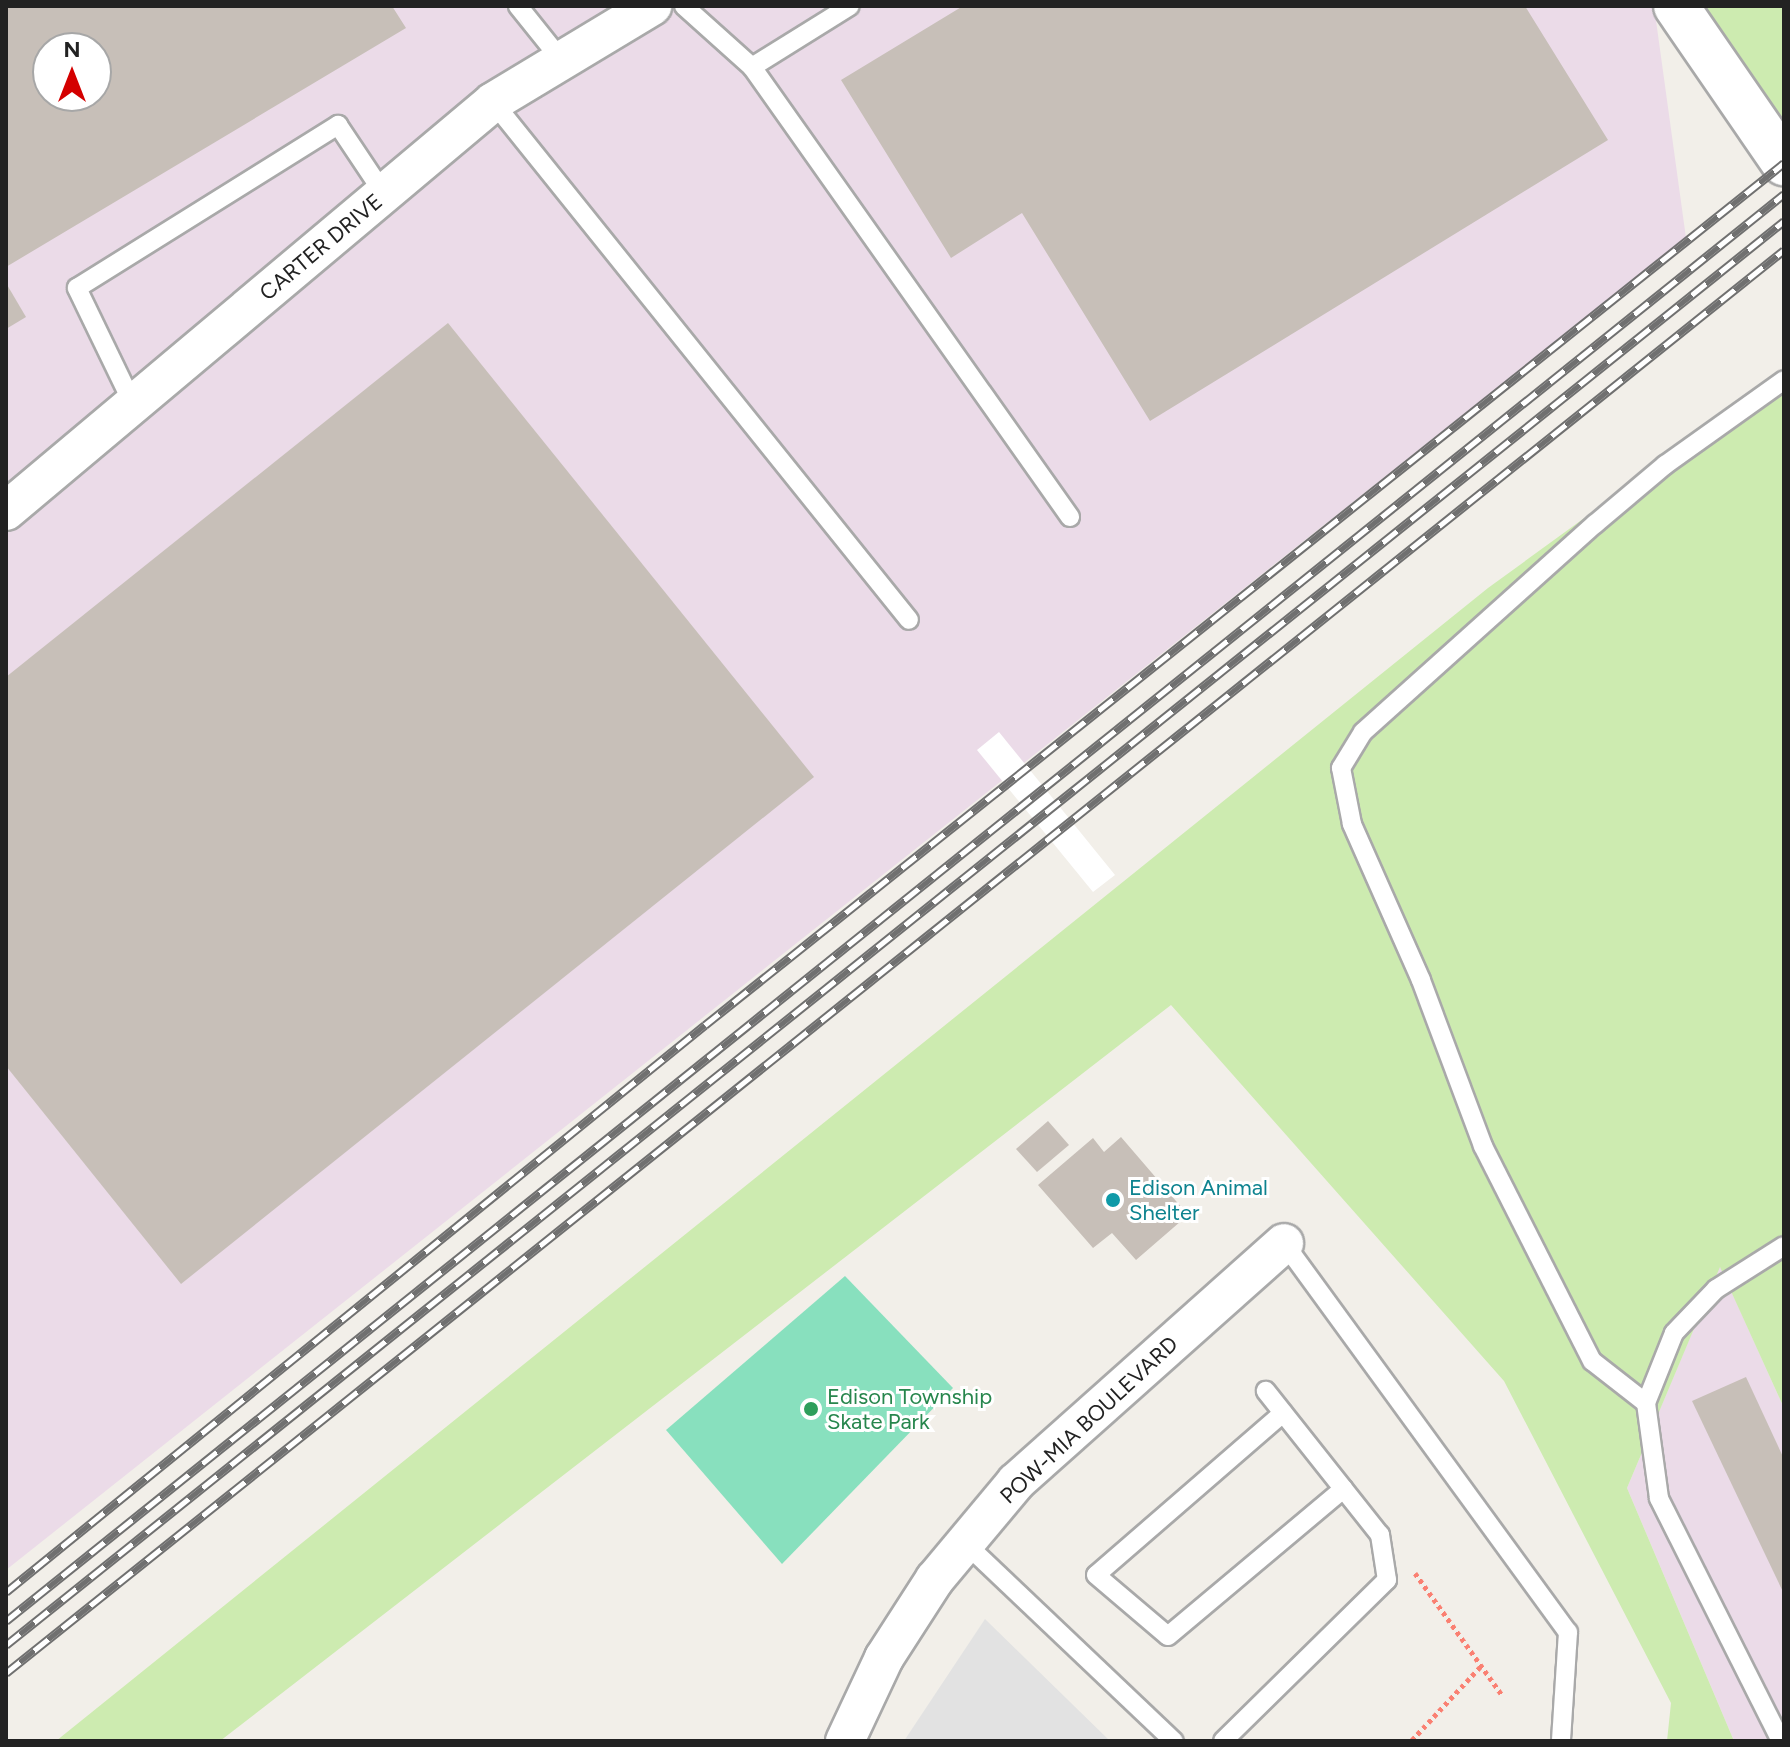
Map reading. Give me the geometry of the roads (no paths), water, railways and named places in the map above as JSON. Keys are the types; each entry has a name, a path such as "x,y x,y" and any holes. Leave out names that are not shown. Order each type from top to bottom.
{"street":[{"name":"CARTER DRIVE","path":"6,511 493,102 652,6"},
{"path":"1676,6 1784,163"},
{"name":"POW-MIA BOULEVARD","path":"845,1741 884,1658 965,1543 1016,1482 1284,1243"}],"lane":[{"path":"518,6 562,61"},
{"path":"684,6 752,67 1070,517"},
{"path":"752,67 850,6"},
{"path":"493,102 909,620"},
{"path":"133,404 77,288 338,125 384,194"},
{"path":"1646,1403 1592,1361 1490,1160 1421,980 1352,824 1341,768 1363,732 1595,524 1665,465 1784,380"},
{"path":"1284,1243 1568,1632 1561,1741"},
{"path":"1781,1741 1659,1498 1646,1403 1674,1333 1716,1289 1784,1246"},
{"path":"1223,1741 1387,1580 1380,1535 1266,1391"},
{"path":"1283,1413 1096,1575 1168,1636 1343,1489"},
{"path":"965,1543 1174,1741"}],"railway":[{"path":"6,1592 705,1025 1784,163"},
{"path":"6,1621 1784,194"},
{"path":"6,1645 1784,221"},
{"path":"6,1673 1784,250"}],"place":[{"name":"Edison Animal Shelter","path":"1113,1200"},
{"name":"Edison Township Skate Park","path":"811,1409"}]}
